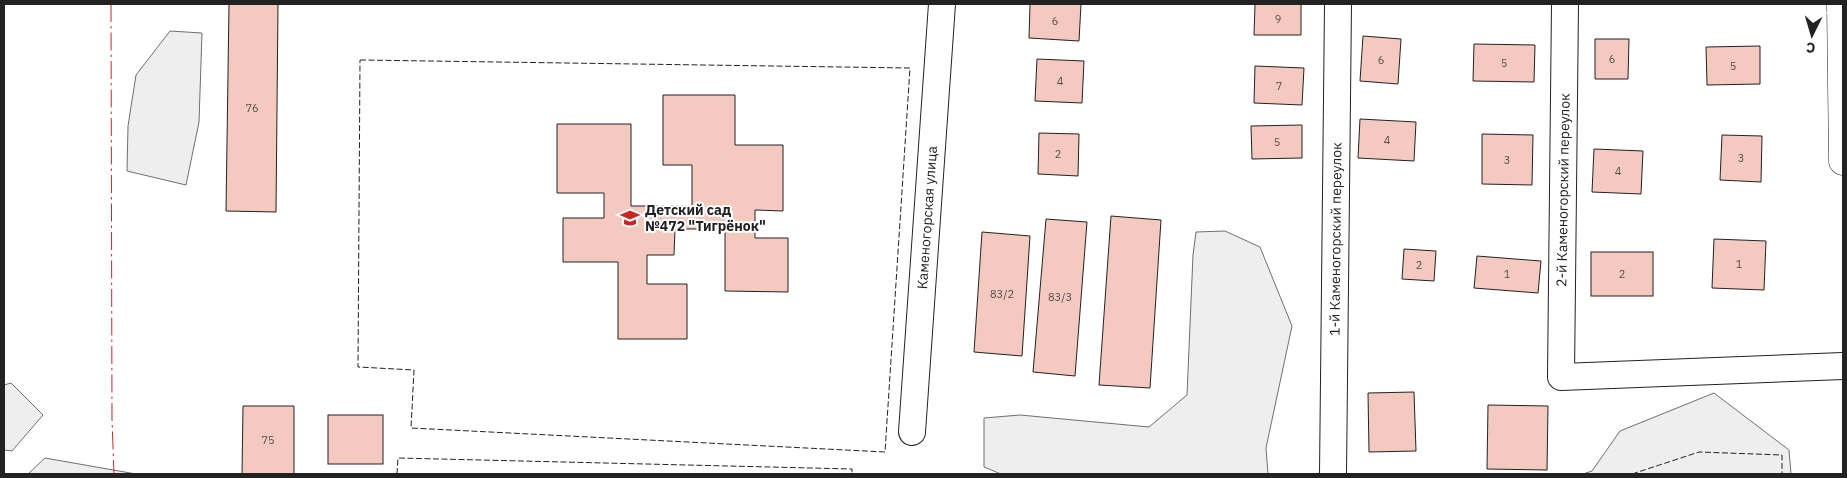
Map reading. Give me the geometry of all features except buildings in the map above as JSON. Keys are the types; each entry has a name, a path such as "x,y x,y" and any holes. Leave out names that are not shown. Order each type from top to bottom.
{"street":[{"name":"Каменогорская улица","path":"912,432 942,4"},
{"name":"1-й Каменогорский переулок","path":"1333,474 1338,4"},
{"name":"2-й Каменогорский переулок","path":"1565,4 1561,377 1843,366"},
{"path":"1841,4 1843,161"}],"shaded area":[{"path":"170,31 202,33 199,122 186,185 127,171 128,126 136,75"},
{"path":"1225,231 1260,247 1292,326 1266,448 1268,474 1001,474 984,467 984,418 1020,415 1149,427 1187,395 1193,255 1196,232"},
{"path":"11,383 43,415 12,451 4,450 4,385"},
{"path":"1714,393 1789,450 1791,474 1583,474 1592,471 1620,431"},
{"path":"45,458 136,474 28,474"}],"fence":[{"path":"360,60 910,68 885,452 411,428 414,370 358,367 360,60"},
{"path":"1632,474 1699,452 1782,455 1782,474"},
{"path":"397,474 398,458 852,469 852,474"}],"power":[{"path":"111,4 112,419 114,474"}],"place":[{"name":"Детский сад №472 \"Тигрёнок\"","path":"630,218"}]}
